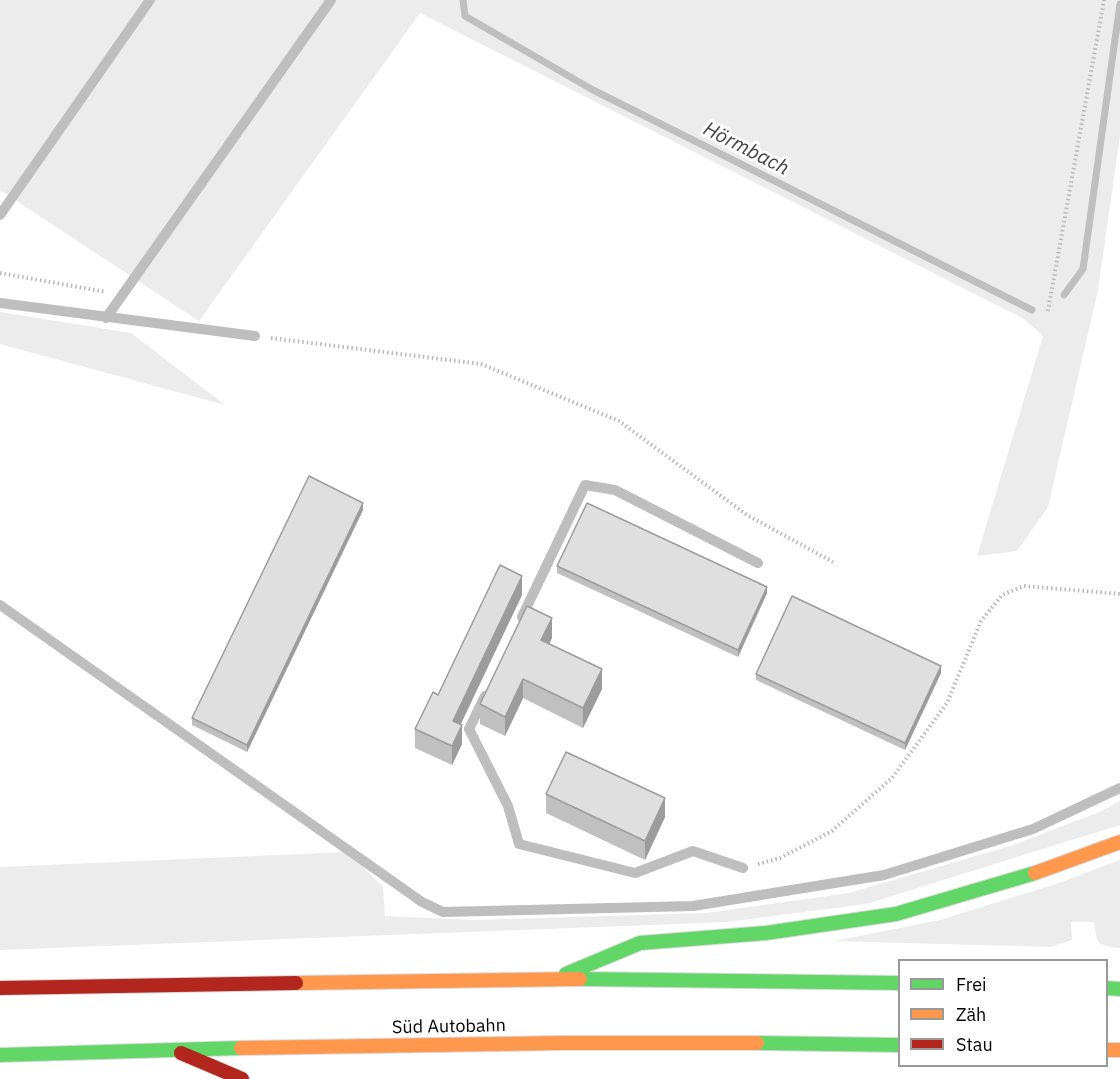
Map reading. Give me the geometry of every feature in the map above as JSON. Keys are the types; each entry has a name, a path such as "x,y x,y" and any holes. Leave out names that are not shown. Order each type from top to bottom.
{"highway":[{"path":"553,979 640,943 765,933 896,914 1046,870 1120,842"},
{"path":"0,988 553,979 898,982"},
{"name":"Süd Autobahn","path":"0,1055 171,1049 715,1042 898,1046"},
{"path":"171,1049 242,1079"}],"lane":[{"path":"0,215 150,0"},
{"path":"106,318 331,0"},
{"path":"0,303 255,336"},
{"path":"520,623 585,485 615,490 758,562"},
{"path":"0,605 422,902 443,912 693,906 884,875 1033,830 1120,788"},
{"path":"489,687 469,729 508,806 519,844 635,873 693,852 743,868"}],"path":[{"path":"1048,311 1104,0"},
{"path":"0,273 122,295"},
{"path":"255,336 481,364 619,421 747,515 833,562"},
{"path":"743,868 780,858 832,831 892,778 947,703 981,621 1002,595 1024,586 1120,594"}],"shaded area":[{"path":"0,0 1120,0 1120,136 1098,290 1048,507 1017,551 977,556 1043,336 1024,319 420,13 199,321 0,190"},
{"path":"0,312 131,333 225,405 0,344"},
{"path":"1120,801 1120,825 866,904 727,922 0,950 0,867 348,852 383,887 385,916 474,920 707,913 849,893 1010,846 1102,811"},
{"path":"1120,860 1120,948 1099,943 1094,922 1071,922 1072,940 1050,947 834,941 940,920 1056,884"}],"building":[{"path":"309,476 363,503 247,745 192,718"},
{"path":"587,503 767,587 738,650 557,566"},
{"path":"500,565 522,576 453,721 462,725 452,746 415,729 433,692 438,695"},
{"path":"792,596 941,666 905,743 756,674"},
{"path":"527,606 552,618 541,640 602,669 583,708 523,679 505,717 480,704"},
{"path":"566,752 665,798 645,841 546,794"}],"waterway":[{"name":"Hörmbach","path":"463,0 465,16 593,90 1032,310"},
{"name":"Hörmbach","path":"1064,295 1083,269 1120,4"}],"traffic: fast":[{"path":"566,974 640,943 766,933 896,914 1035,873"},
{"path":"580,979 898,983"},
{"path":"1108,988 1120,989"},
{"path":"757,1043 898,1045"},
{"path":"0,1055 241,1048"}],"traffic: slow":[{"path":"1035,873 1120,842"},
{"path":"296,983 580,979"},
{"path":"241,1048 562,1043 757,1043"},
{"path":"1108,1050 1120,1050"}],"traffic: jam":[{"path":"0,988 296,983"},
{"path":"181,1053 242,1079"}]}
